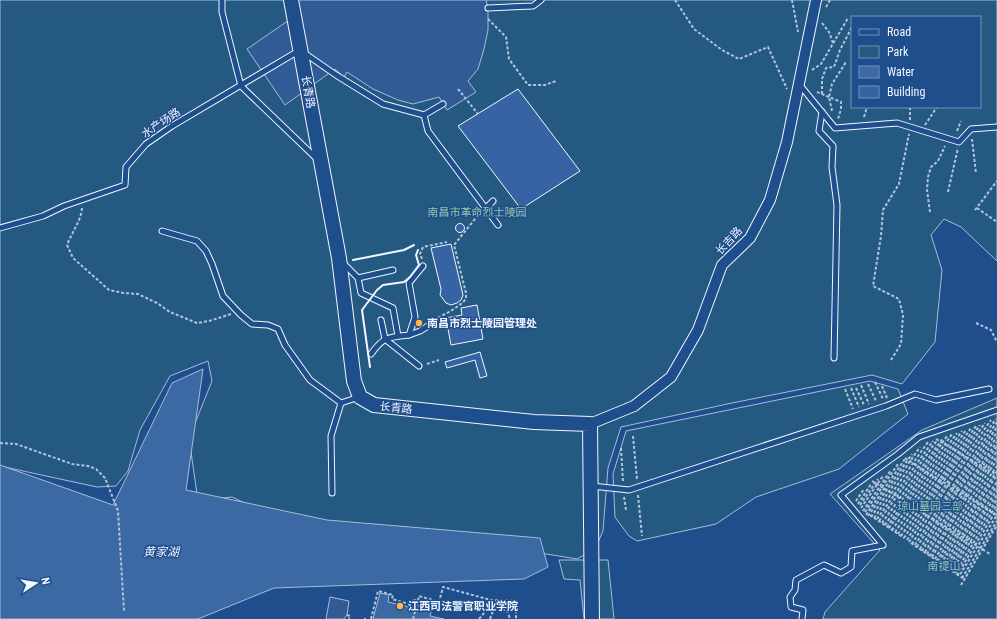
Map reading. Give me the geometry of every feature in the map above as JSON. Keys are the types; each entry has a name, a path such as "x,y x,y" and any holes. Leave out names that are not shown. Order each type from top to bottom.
{"street":[{"name":"长青路","path":"292,0 339,258 354,381 360,397 374,406 534,422 590,424"},
{"name":"长吉路","path":"590,424 634,406 671,377 698,330 722,265 750,238 770,200 787,142 816,0"},
{"path":"590,424 592,619"}],"lane":[{"path":"222,0 222,12 241,86 321,162"},
{"path":"488,8 533,6 541,0"},
{"path":"300,50 336,75 383,104 424,115 444,104"},
{"name":"水产场路","path":"0,228 43,216 83,199 125,184 126,167 146,144 172,126 300,50"},
{"path":"799,84 835,128 897,123 959,141 971,129 997,127"},
{"path":"822,112 819,131 833,146 832,167 837,205 834,358"},
{"path":"424,115 428,131 498,225"},
{"path":"486,208 493,201"},
{"path":"162,232 197,241 206,251 223,296 252,324 268,325 278,329 285,345 310,380 341,403"},
{"path":"339,258 358,278 361,293 393,308 398,336"},
{"path":"409,335 415,317 409,283 423,266"},
{"path":"358,278 393,270"},
{"path":"381,320 384,339 419,366"},
{"path":"371,354 384,339 409,335 420,331 433,323"},
{"path":"591,486 624,489 633,488 880,408 915,394 936,400 989,389"},
{"path":"341,403 360,397"},
{"path":"332,493 331,436 341,403"},
{"path":"802,619 803,610 791,607 790,597 795,590 796,580 824,565 841,573 852,567 852,551 883,546 841,495 867,478 915,440 927,433 973,418"}],"path":[{"path":"675,0 694,30 727,53 739,59 768,47 786,88 796,99"},
{"path":"792,0 799,37"},
{"path":"824,10 830,0"},
{"path":"803,60 808,74 821,64 848,18"},
{"path":"488,19 506,37 509,60 528,85 545,85 556,80"},
{"path":"821,20 829,32 833,44"},
{"path":"822,94 822,79 826,68 834,67 840,50 851,29"},
{"path":"835,128 829,97 832,84 846,62"},
{"path":"458,89 478,114"},
{"path":"814,91 841,102 841,109 835,128"},
{"path":"891,360 901,344 903,315 899,299 873,286 881,236 883,210 899,184 911,127 910,108"},
{"path":"920,130 936,108"},
{"path":"930,212 927,190 928,177 931,167 938,161 944,147 952,143 961,121"},
{"path":"971,129 976,173"},
{"path":"948,192 959,141"},
{"path":"997,181 975,209 997,222"},
{"path":"433,323 462,304 466,299 466,293 454,245 479,215 476,195"},
{"path":"83,199 82,210 78,222 67,245 73,258 109,290 138,294 157,303 170,312 197,323 238,312"},
{"path":"423,266 420,254 423,247 447,242"},
{"path":"976,323 992,330 997,342"},
{"path":"419,366 439,360"},
{"path":"875,382 888,405"},
{"path":"868,384 880,408"},
{"path":"861,385 867,412"},
{"path":"882,386 888,405"},
{"path":"851,388 867,412"},
{"path":"856,388 867,412"},
{"path":"845,390 856,416"},
{"path":"973,418 976,463"},
{"path":"887,527 946,445 973,418"},
{"path":"887,527 946,445 973,418"},
{"path":"882,523 900,498 926,471 946,445 973,418"},
{"path":"862,521 871,516 894,495 926,471 946,445 973,418"},
{"path":"946,445 973,418"},
{"path":"946,445 973,418"},
{"path":"908,541 959,452 973,418"},
{"path":"959,452 973,418"},
{"path":"942,564 957,534 962,493 976,463 992,418"},
{"path":"942,564 957,534 962,493 997,418"},
{"path":"942,564 957,534 962,493 997,422"},
{"path":"942,564 957,534 962,493 976,463 997,427"},
{"path":"897,533 914,507 935,438 942,428"},
{"path":"942,564 957,534 962,493 976,463 997,432"},
{"path":"859,507 881,487 927,433"},
{"path":"862,521 871,516 894,495 913,463 932,436 996,474"},
{"path":"976,463 997,437"},
{"path":"906,459 915,440"},
{"path":"976,463 997,442"},
{"path":"0,443 16,444 72,464 88,466 96,469 105,478 118,511 124,610"},
{"path":"901,536 924,513 943,482 976,463 997,446"},
{"path":"621,448 626,510"},
{"path":"908,541 943,482 997,451"},
{"path":"859,507 881,487 906,459 909,453"},
{"path":"871,516 881,487 900,456 898,454"},
{"path":"976,463 997,456"},
{"path":"862,521 871,516 892,458"},
{"path":"906,459 997,515 957,534 942,564"},
{"path":"976,463 997,460"},
{"path":"871,516 881,487 885,463"},
{"path":"996,474 997,466"},
{"path":"985,508 997,471"},
{"path":"962,493 996,474"},
{"path":"961,585 942,564 854,504 867,478 990,554"},
{"path":"985,508 997,482"},
{"path":"942,564 957,534 985,508 997,486"},
{"path":"942,564 957,534 985,508 997,490"},
{"path":"942,564 957,534 997,495"},
{"path":"942,564 957,534 985,508 997,500"},
{"path":"892,530 906,502"},
{"path":"985,508 997,504"},
{"path":"985,508 997,509"},
{"path":"916,546 997,521"},
{"path":"957,534 997,525"},
{"path":"412,619 419,596 439,602 443,587 491,600 516,601 516,619"},
{"path":"371,619 378,591 393,595 392,599 412,605 413,600 418,601"},
{"path":"479,619 485,612 491,600"},
{"path":"490,619 494,608 516,610"},
{"path":"507,610 510,619"},
{"path":"485,612 492,614"},
{"path":"347,615 350,616 349,619"}],"green space":[{"name":"南昌市革命烈士陵园","path":"0,0 997,0 997,261 961,227 944,219 931,235 942,270 935,342 902,384 872,375 621,427 608,468 603,531 595,549 577,559 516,549 305,532 232,497 198,501 189,438 212,381 208,361 170,376 140,430 128,471 116,486 97,487 0,466"},
{"path":"870,381 898,389 908,414 839,469 756,497 716,524 637,541 629,536 615,517 613,474 626,431"},
{"name":"琼山墓园三部","path":"997,398 997,619 823,619 825,612 880,550 830,494 922,430"},
{"path":"559,560 608,560 614,619 584,619 580,580 564,579"}],"shaded area":[{"path":"299,0 486,0 488,8 488,30 484,49 478,69 468,81 476,92 447,110 439,97 413,104 398,100 373,89 347,72 344,77 335,69 285,105 247,49 292,18 290,4"},
{"path":"330,597 349,601 347,615 344,619 326,619"}],"water":[{"name":"黄家湖","path":"203,369 186,490 327,520 540,538 548,567 524,579 274,588 198,619 0,619 0,465 113,505 172,383"},
{"path":"380,593 389,595 388,602 413,608 414,604 432,608 430,616 444,619 373,619"}],"building":[{"path":"518,89 580,171 521,209 458,126"},
{"path":"460,223 465,228 460,233 455,228"},
{"path":"451,244 463,295 461,300 451,305 446,303 440,295 441,289 431,248"},
{"path":"477,305 483,339 451,345 446,318 462,315 461,308"},
{"path":"480,352 487,376 480,378 475,360 447,368 445,362"}],"wall":[{"path":"353,260 404,250 414,245"},
{"path":"370,367 362,310 377,290 383,285 404,282 410,277 419,265 416,255 418,250"}],"place":[{"name":"南昌市烈士陵园管理处","path":"419,323"},
{"name":"江西司法警官职业学院","path":"400,606"}],"park label":[{"name":"南提山","path":"944,566"}]}
